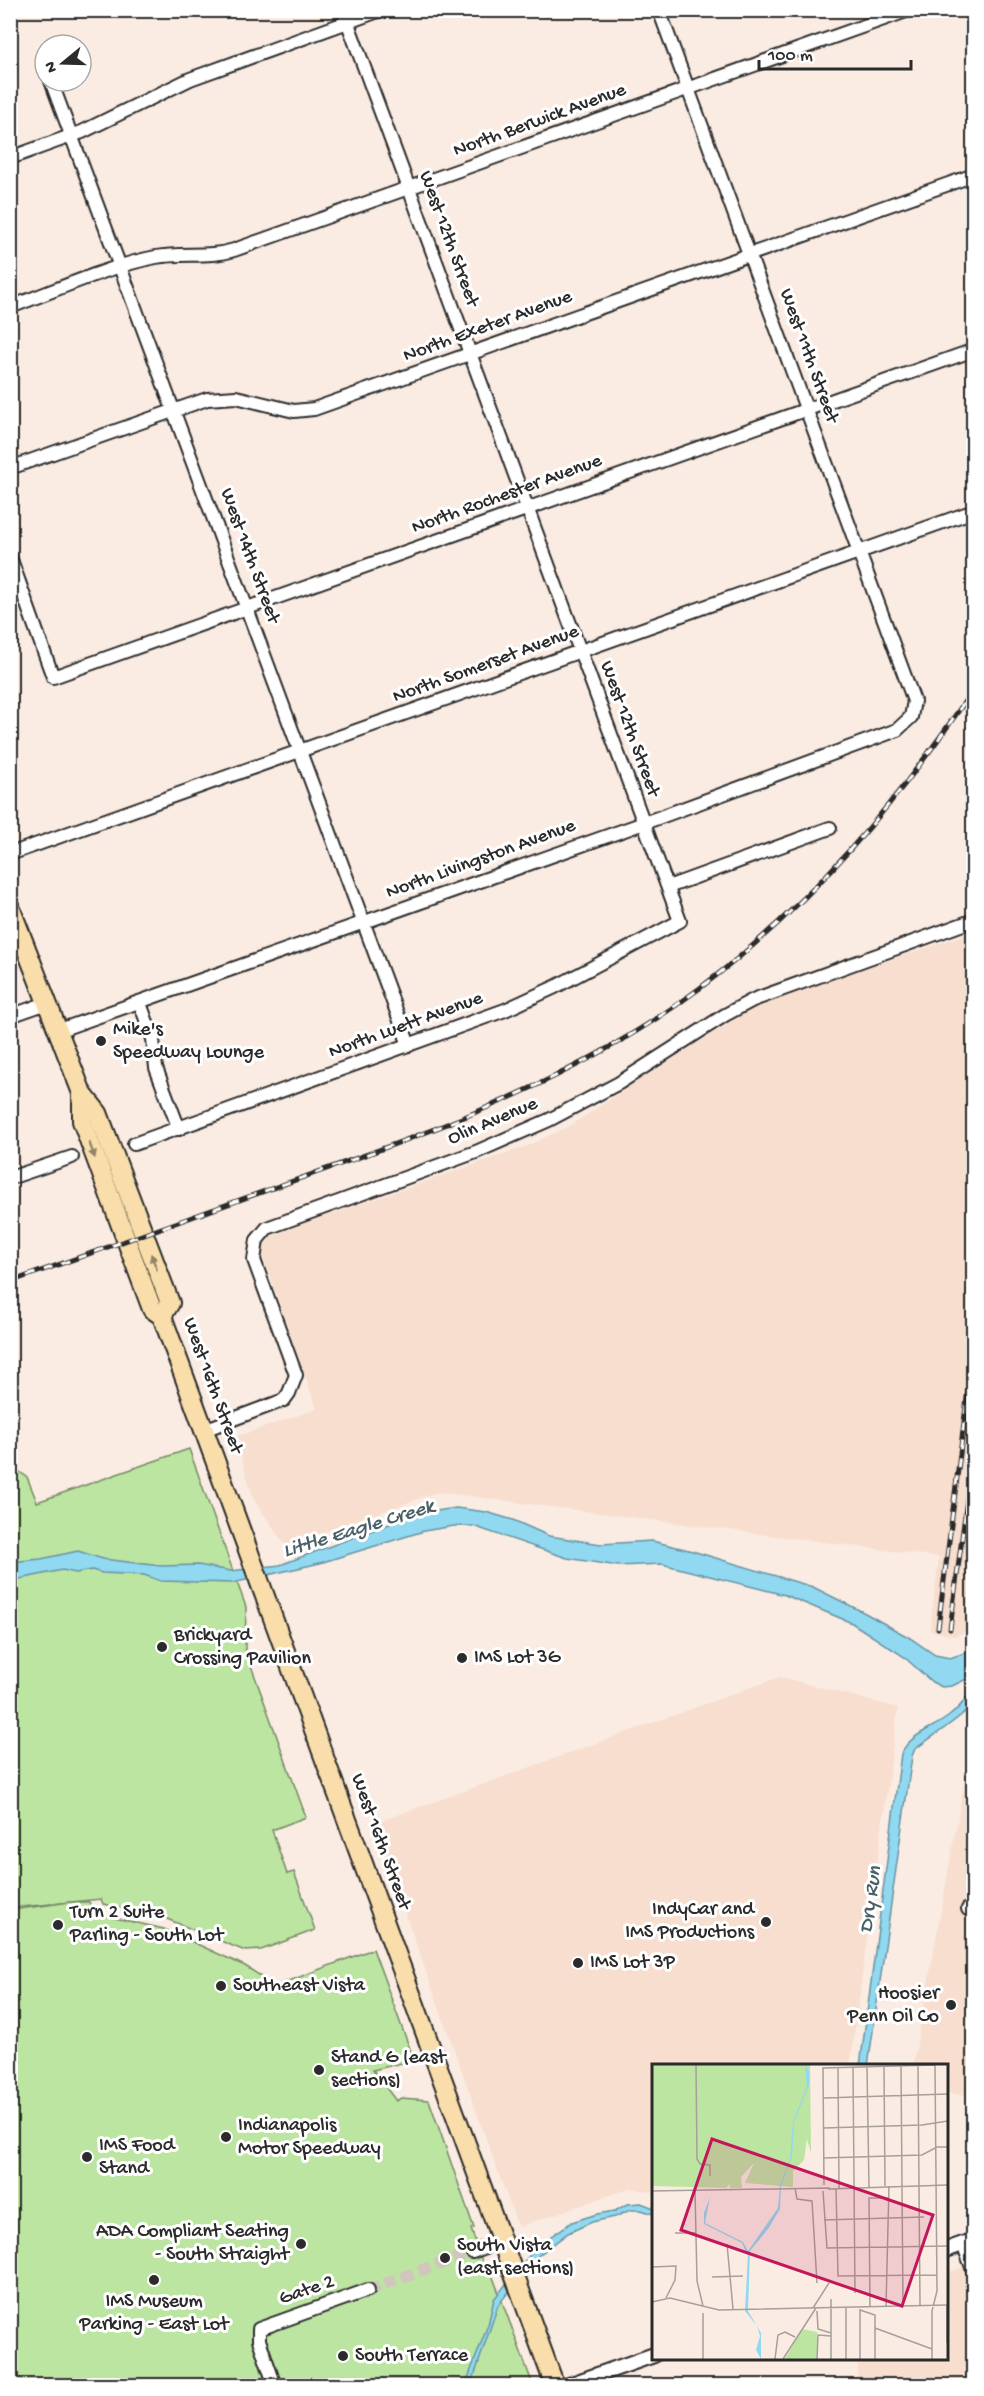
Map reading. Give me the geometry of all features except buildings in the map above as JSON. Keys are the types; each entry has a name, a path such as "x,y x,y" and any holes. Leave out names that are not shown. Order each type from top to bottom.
{"main road":[{"name":"West 16th Street","path":"10,906 82,1093 82,1121 152,1309 162,1316 555,2385"}],"street":[{"name":"West 12th Street","path":"343,10 680,921"},
{"path":"10,158 71,136 190,78 381,10"},
{"name":"West 11th Street","path":"659,10 914,701 912,715"},
{"name":"North Berwick Avenue","path":"10,306 121,267 170,255 209,255 229,252 909,10"},
{"name":"West 14th Street","path":"55,93 409,1045"},
{"name":"North Exeter Avenue","path":"10,468 202,400 231,397 251,399 294,411 311,410 974,175"},
{"name":"North Rochester Avenue","path":"10,557 53,677 974,350"},
{"name":"North Somerset Avenue","path":"10,854 974,511"},
{"name":"North Livingston Avenue","path":"57,1031 644,823 897,730 906,724 912,715"},
{"path":"668,887 830,828"},
{"name":"Olin Avenue","path":"204,1430 284,1400 290,1393 296,1375 254,1260 257,1240 267,1228 476,1152 549,1120 619,1083 753,999 974,920"},
{"name":"North Luett Avenue","path":"135,1144 537,996 680,921"},
{"path":"10,1016 47,1003"},
{"path":"140,1003 153,1039 156,1068 179,1129"},
{"path":"10,1178 72,1156"},
{"path":"472,2252 502,2241"},
{"path":"948,2249 968,2242 974,2272"},
{"name":"Gate 2","path":"275,2385 259,2340 259,2329 368,2290"},
{"path":"566,2385 652,2356"}],"shaded area":[{"path":"973,932 973,1629 954,1636 930,1630 939,1557 437,1492 286,1546 254,1500 235,1437 317,1409 261,1251 269,1236 525,1147 570,1126 760,1004"},
{"path":"780,1677 898,1708 850,2064 652,2064 652,2192 630,2188 518,2227 373,1824"},
{"path":"973,1734 973,2096 948,2093 948,2064 913,2064"},
{"path":"973,2263 973,2385 856,2386 859,2360 948,2360 948,2273"}],"green space":[{"path":"189,1449 246,1607 245,1649 306,1817 272,1830 287,1874 294,1872 315,1930 261,1950 245,1951 167,1919 103,1904 101,1899 11,1908 11,1466 27,1477 37,1502"},
{"name":"Indianapolis Motor Speedway","path":"70,1902 89,1902 93,1913 164,1929 245,1966 276,1986 373,1949 414,2060 373,2070 396,2101 401,2098 429,2100 474,2228 471,2229 485,2270 490,2269 533,2385 11,2385 11,1910"}],"water":[{"name":"Little Eagle Creek","path":"456,1508 486,1512 513,1520 549,1536 601,1544 652,1541 813,1587 910,1638 935,1655 950,1658 973,1650 973,1676 952,1686 942,1687 932,1682 903,1656 852,1623 785,1595 662,1564 618,1566 567,1558 473,1526 454,1526 424,1531 320,1563 233,1583 161,1581 144,1575 102,1573 92,1570 76,1573 62,1570 11,1581 11,1562 41,1559 78,1551 103,1559 161,1566 198,1565 231,1571 280,1565 416,1514"},
{"name":"Dry Run","path":"973,1688 974,1702 971,1707 915,1749 912,1756 868,2064 860,2064 901,1754 910,1741 948,1717"},
{"path":"641,2203 652,2207 652,2213 630,2210 615,2217 592,2222 568,2233 539,2255 498,2305 471,2385 465,2386 488,2325 494,2299 538,2245 572,2222 615,2211 627,2204"}],"tunnel":[{"path":"368,2290 472,2252"}],"railway":[{"path":"10,1282 461,1118 560,1074 654,1020 740,956 815,887 883,812 945,731 974,688"},
{"path":"938,1628 974,1343"},
{"path":"950,1629 974,1446"}],"place":[{"name":"Mike's Speedway Lounge","path":"101,1041"},
{"name":"Brickyard Crossing Pavilion","path":"162,1647"},
{"name":"IMS Lot 3G","path":"462,1658"},
{"name":"IndyCar and IMS Productions","path":"766,1922"},
{"name":"Turn 2 Suite Parling - South Lot","path":"58,1925"},
{"name":"IMS Lot 3P","path":"578,1963"},
{"name":"Southeast Vista","path":"221,1986"},
{"name":"Hoosier Penn Oil Co","path":"951,2005"},
{"name":"Stand G (east sections)","path":"319,2070"},
{"name":"Indianapolis Motor Speedway","path":"226,2137"},
{"name":"IMS Food Stand","path":"87,2157"},
{"name":"ADA Compliant Seating - South Straight","path":"301,2244"},
{"name":"South Vista (east sections)","path":"445,2258"},
{"name":"IMS Museum Parking - East Lot","path":"154,2280"},
{"name":"South Terrace","path":"343,2356"}]}
